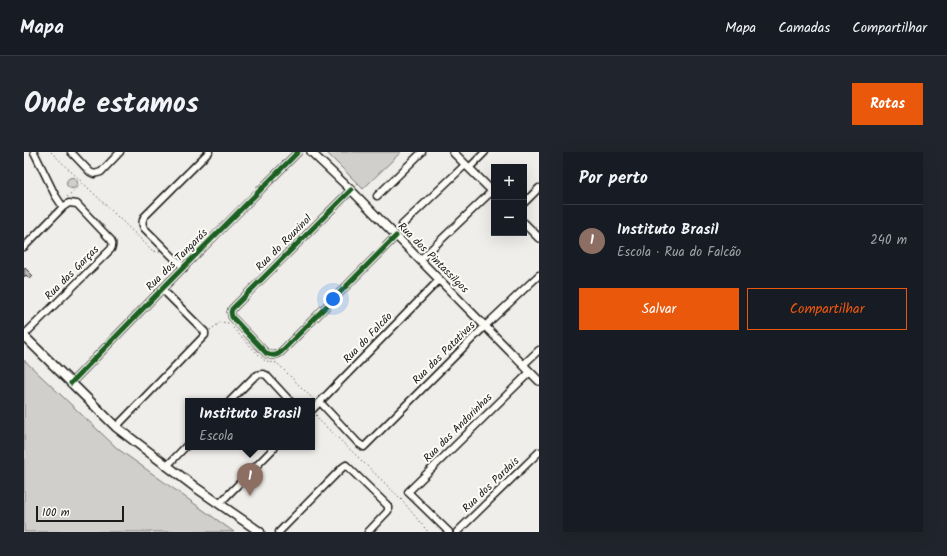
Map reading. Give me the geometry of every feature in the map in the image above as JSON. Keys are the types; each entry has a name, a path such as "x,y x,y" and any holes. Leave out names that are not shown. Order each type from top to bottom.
{"main road":[{"path":"24,335 116,427 195,487 260,532"}],"street":[{"path":"24,247 62,205 55,196 34,152"},
{"path":"71,152 90,172 94,174 101,172 120,152"},
{"path":"184,268 144,228 142,224 144,217 209,152"},
{"name":"Rua dos Tangarás","path":"71,383 298,152"},
{"name":"Rua dos Pintassilgos","path":"311,152 351,190 539,381"},
{"path":"377,196 422,152"},
{"path":"453,152 491,190"},
{"path":"402,225 485,152"},
{"path":"527,200 539,188"},
{"name":"Rua do Rouxinol","path":"351,190 232,309 232,317 267,354 274,356 278,355 396,236"},
{"path":"420,260 491,194"},
{"name":"Rua das Garças","path":"24,335 113,246 113,242 77,204 69,203 62,205"},
{"path":"527,226 539,238"},
{"name":"Rua das Patativas","path":"315,405 364,447 539,275"},
{"name":"Rua do Falcão","path":"315,405 439,280"},
{"path":"116,427 204,336 204,332 162,289"},
{"path":"523,365 539,350"},
{"name":"Rua das Andorinhas","path":"448,532 408,492 530,372"},
{"path":"233,398 254,376 258,374 266,375 287,398"},
{"path":"168,465 185,447"},
{"path":"220,503 272,450"},
{"name":"Rua dos Pardais","path":"457,532 539,452"},
{"path":"279,532 345,465 388,505 388,511 368,532"}],"path":[{"path":"51,152 152,251 160,252 166,250"},
{"path":"62,205 82,182"},
{"path":"208,330 211,330 221,322 228,323 264,360 280,365 312,398"},
{"path":"315,405 320,421 401,499 428,532"}],"shaded area":[{"path":"326,152 401,152 363,189"},
{"path":"72,177 76,179 78,183 76,187 72,189 68,187 66,183 68,179"},
{"path":"24,360 118,449 234,532 24,532"}],"building":[{"path":"24,267 33,276 30,279 26,275 24,277"}],"cycle path":[{"path":"71,383 298,152"},
{"path":"351,190 232,309 232,317 267,354 274,355 281,352 396,236"}],"place":[{"name":"Instituto Brasil","path":"250,496"}]}
